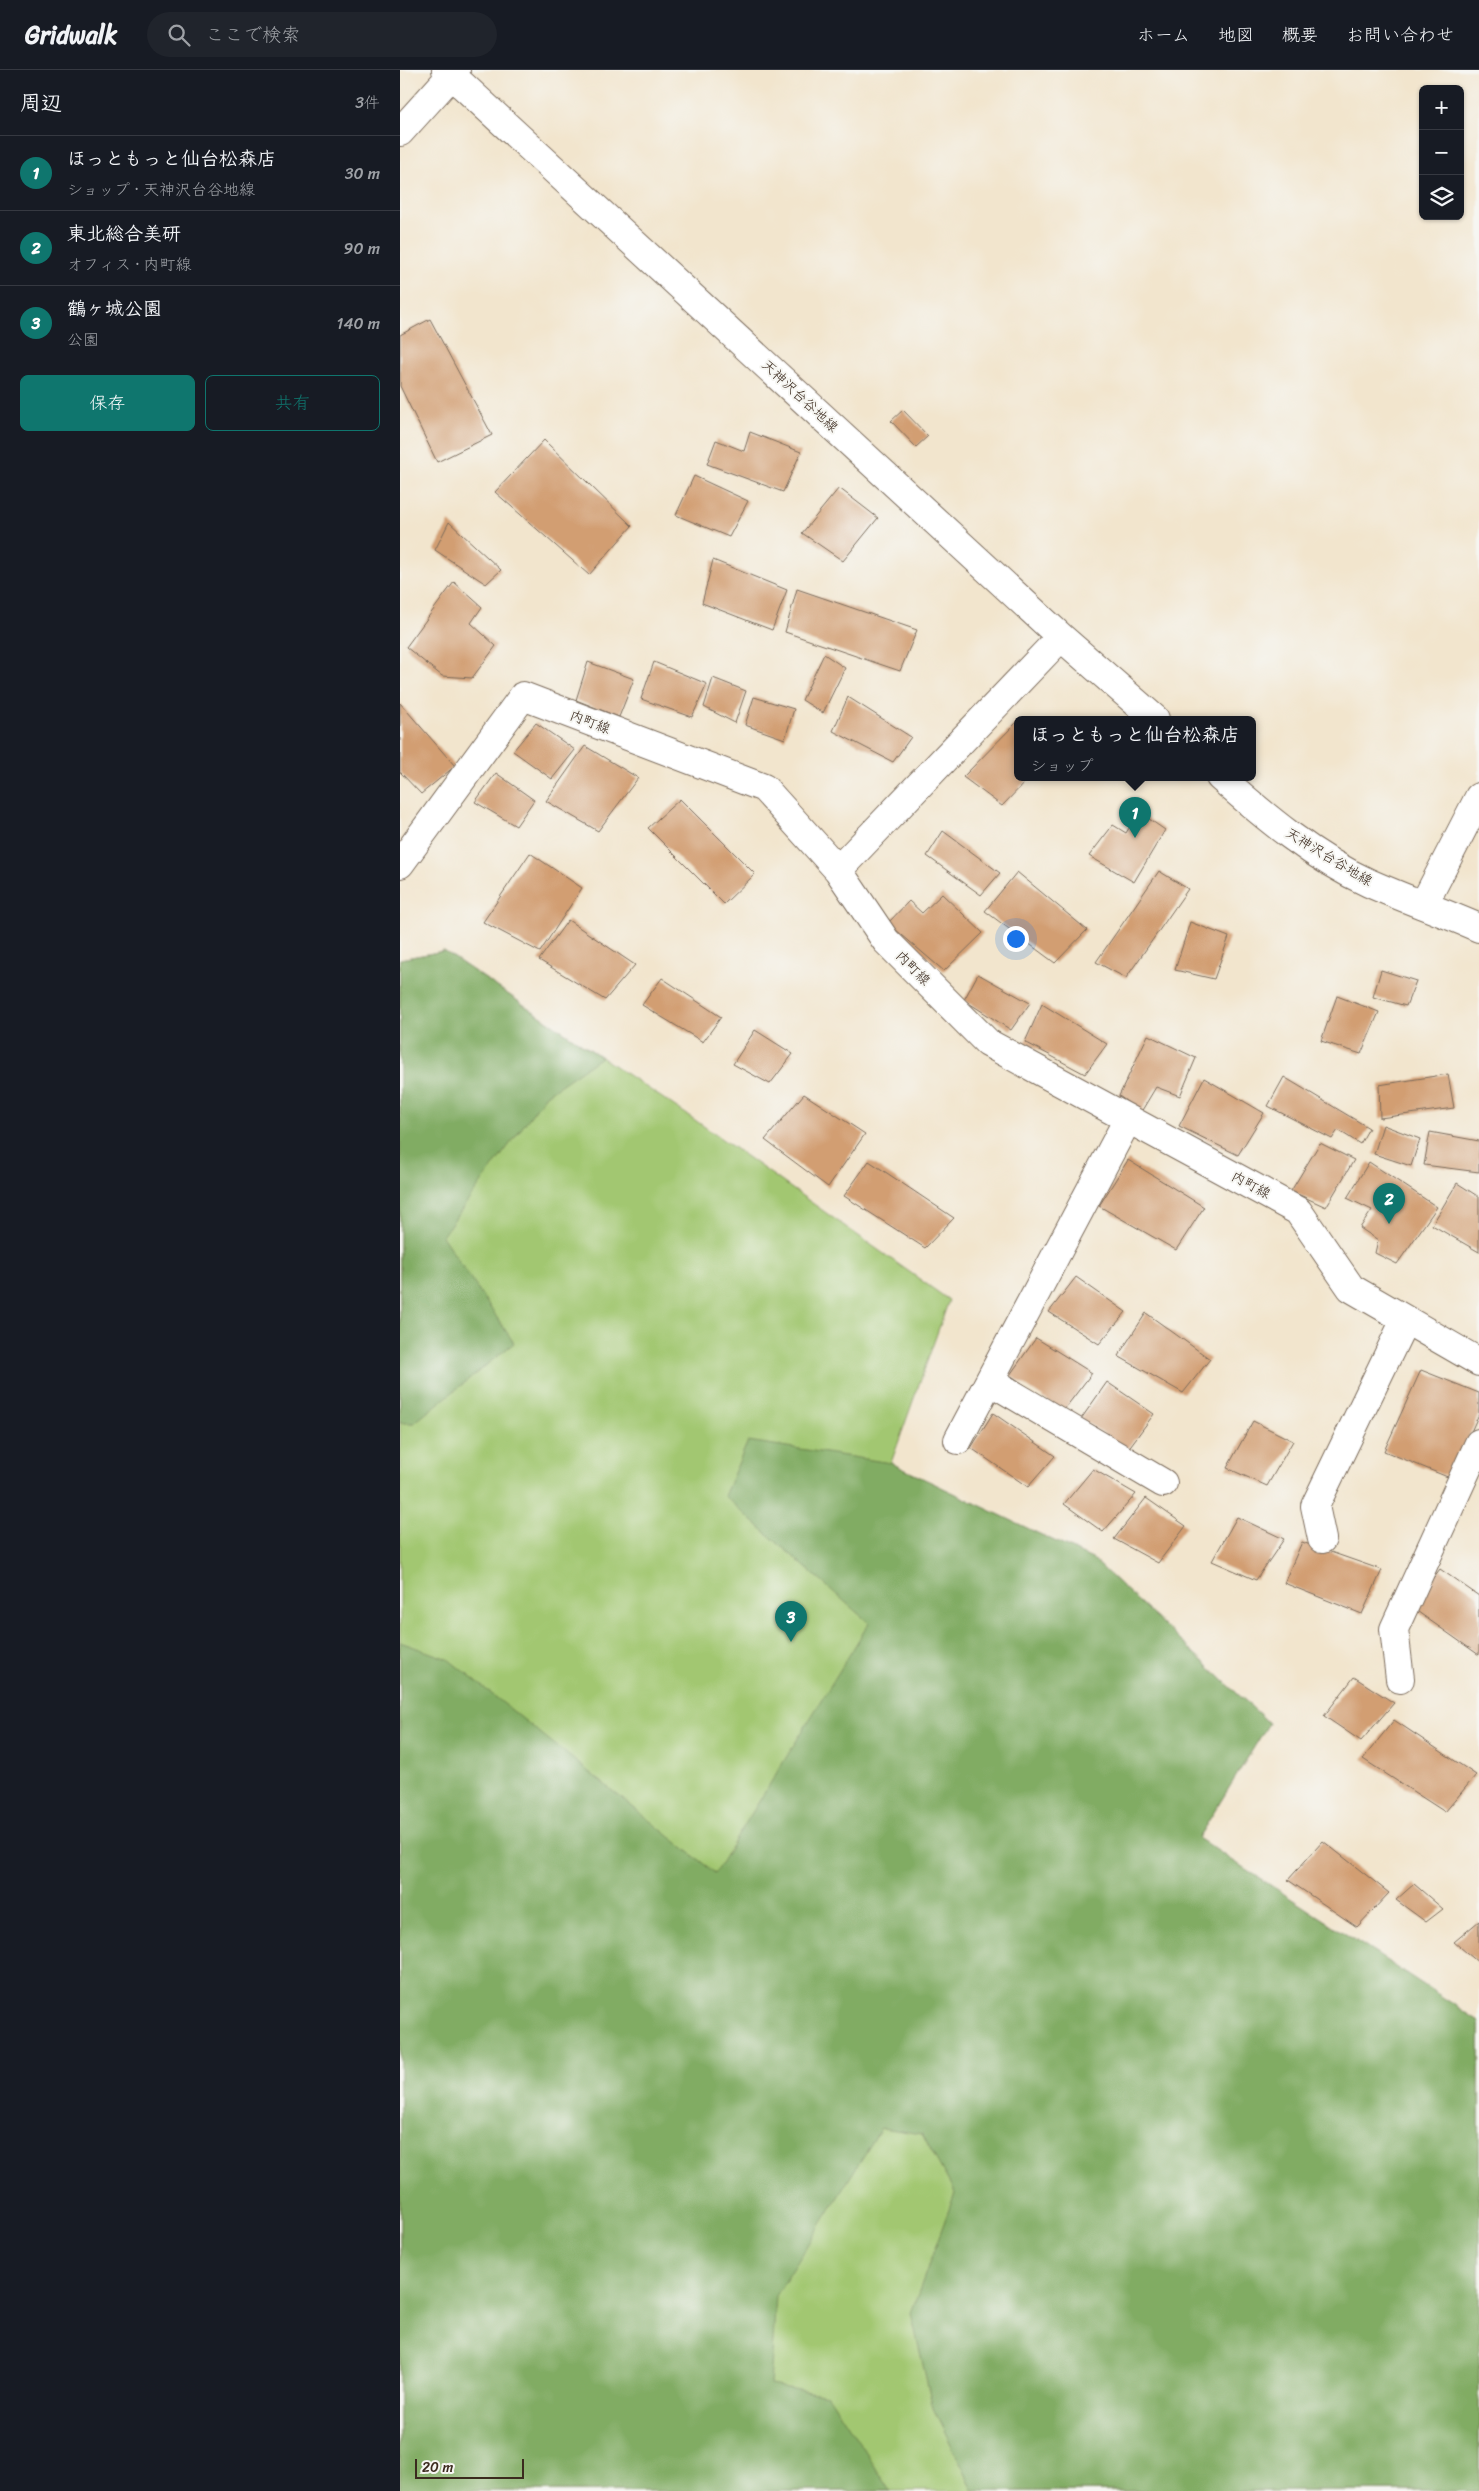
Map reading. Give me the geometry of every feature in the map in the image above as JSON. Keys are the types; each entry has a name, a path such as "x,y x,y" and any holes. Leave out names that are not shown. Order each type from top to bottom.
{"street":[{"path":"400,132 451,71"},
{"name":"天神沢台谷地線","path":"451,71 1061,637 1152,716"},
{"path":"838,870 1061,637"},
{"name":"内町線","path":"400,864 523,696 764,788 838,870 886,941 988,1043 1298,1211 1351,1288 1479,1362"},
{"name":"天神沢台谷地線","path":"1225,781 1264,816 1313,850 1368,882 1479,928"},
{"path":"1424,904 1479,797"},
{"path":"958,1440 1128,1119"},
{"path":"1322,1540 1315,1506 1405,1320"},
{"path":"990,1381 1163,1483"},
{"path":"1400,1678 1394,1629 1479,1443"}],"green space":[{"path":"444,951 695,1120 949,1300 891,1463 1094,1560 1269,1723 1198,1838 1479,2021 1479,2491 400,2491 400,959"},
{"path":"444,951 601,1057 546,1095 442,1236 514,1343 414,1423 400,1423 400,959"},
{"path":"748,1441 891,1463 1094,1560 1269,1723 1198,1838 1479,2021 1479,2491 978,2491 973,2489 933,2408 911,2313 955,2193 922,2134 881,2128 776,2296 770,2385 828,2395 891,2491 400,2491 400,1642 448,1659 715,1873 869,1623 724,1496"}],"building":[{"path":"430,319 492,435 437,462 400,386 400,335"},
{"path":"903,410 928,436 916,447 891,421"},
{"path":"750,432 801,452 783,492 707,464 716,440 744,451"},
{"path":"544,440 632,526 589,575 495,492"},
{"path":"694,476 748,501 729,537 676,515"},
{"path":"839,488 878,518 843,561 802,533"},
{"path":"449,522 501,570 486,584 435,550"},
{"path":"713,560 787,590 772,630 702,603"},
{"path":"454,582 482,607 471,623 496,646 472,678 442,676 406,647"},
{"path":"797,589 917,630 900,671 785,632"},
{"path":"824,654 845,668 823,713 802,700"},
{"path":"588,662 634,679 619,717 576,700"},
{"path":"654,662 707,684 692,717 641,699"},
{"path":"713,678 746,691 735,723 704,707"},
{"path":"754,697 794,709 785,739 745,725"},
{"path":"848,697 911,737 893,762 833,731"},
{"path":"400,703 455,766 421,794 400,772"},
{"path":"536,723 575,750 552,779 513,751"},
{"path":"1014,725 1014,781 1026,781 1002,806 963,777"},
{"path":"585,746 638,778 598,831 546,801"},
{"path":"496,773 534,800 516,826 475,802"},
{"path":"680,799 755,874 724,904 648,828"},
{"path":"1139,812 1165,830 1134,882 1089,856 1113,825 1126,833"},
{"path":"943,831 1000,873 981,895 927,856"},
{"path":"530,853 582,888 540,952 483,922"},
{"path":"1159,871 1188,889 1126,978 1096,962"},
{"path":"1017,872 1087,930 1055,963 985,911"},
{"path":"942,894 983,933 944,971 888,923 909,901 922,913"},
{"path":"568,920 635,965 605,1000 539,960"},
{"path":"1190,922 1229,937 1214,979 1175,970"},
{"path":"1381,970 1416,981 1406,1006 1373,997"},
{"path":"978,974 1030,1003 1011,1030 964,1000"},
{"path":"662,978 721,1017 703,1042 642,1005"},
{"path":"1337,996 1379,1012 1361,1054 1321,1041"},
{"path":"1042,1004 1107,1044 1085,1074 1025,1042"},
{"path":"755,1030 793,1054 770,1084 733,1064"},
{"path":"1148,1035 1196,1058 1180,1096 1156,1087 1141,1112 1119,1096"},
{"path":"1448,1074 1454,1108 1380,1118 1379,1085"},
{"path":"1284,1077 1369,1128 1360,1144 1338,1130 1332,1139 1268,1106"},
{"path":"1204,1078 1264,1113 1238,1155 1179,1126"},
{"path":"804,1094 865,1134 828,1187 765,1140"},
{"path":"1383,1125 1420,1139 1411,1166 1374,1154"},
{"path":"1430,1132 1479,1141 1479,1172 1424,1165"},
{"path":"1320,1143 1354,1160 1326,1207 1291,1191"},
{"path":"1128,1160 1204,1207 1176,1250 1099,1206"},
{"path":"869,1161 954,1218 925,1248 844,1196"},
{"path":"1369,1162 1437,1207 1397,1264 1375,1253 1378,1240 1360,1228 1372,1210 1347,1198"},
{"path":"1457,1183 1479,1197 1479,1252 1432,1225"},
{"path":"1076,1277 1126,1312 1099,1344 1049,1312"},
{"path":"1146,1313 1210,1359 1183,1393 1118,1356"},
{"path":"1036,1338 1092,1373 1063,1411 1010,1375"},
{"path":"1421,1370 1479,1393 1479,1414 1450,1478 1384,1451"},
{"path":"1107,1382 1154,1414 1128,1449 1081,1419"},
{"path":"993,1413 1055,1456 1028,1487 971,1448"},
{"path":"1253,1421 1293,1441 1267,1486 1227,1468"},
{"path":"1093,1469 1136,1494 1103,1532 1064,1504"},
{"path":"1146,1498 1186,1526 1158,1563 1114,1539"},
{"path":"1237,1517 1284,1539 1256,1580 1212,1561"},
{"path":"1302,1542 1382,1570 1362,1614 1284,1583"},
{"path":"1440,1569 1479,1596 1479,1655 1411,1607"},
{"path":"1354,1677 1394,1703 1361,1741 1324,1716"},
{"path":"1394,1720 1476,1775 1445,1812 1363,1759"},
{"path":"1323,1841 1389,1893 1357,1927 1288,1880"},
{"path":"1414,1884 1443,1909 1426,1922 1396,1900"},
{"path":"1479,1921 1479,1963 1454,1942"}],"place":[{"name":"ほっともっと仙台松森店","path":"1135,838"},
{"name":"東北総合美研","path":"1389,1224"},
{"name":"鶴ヶ城公園","path":"791,1642"}]}
